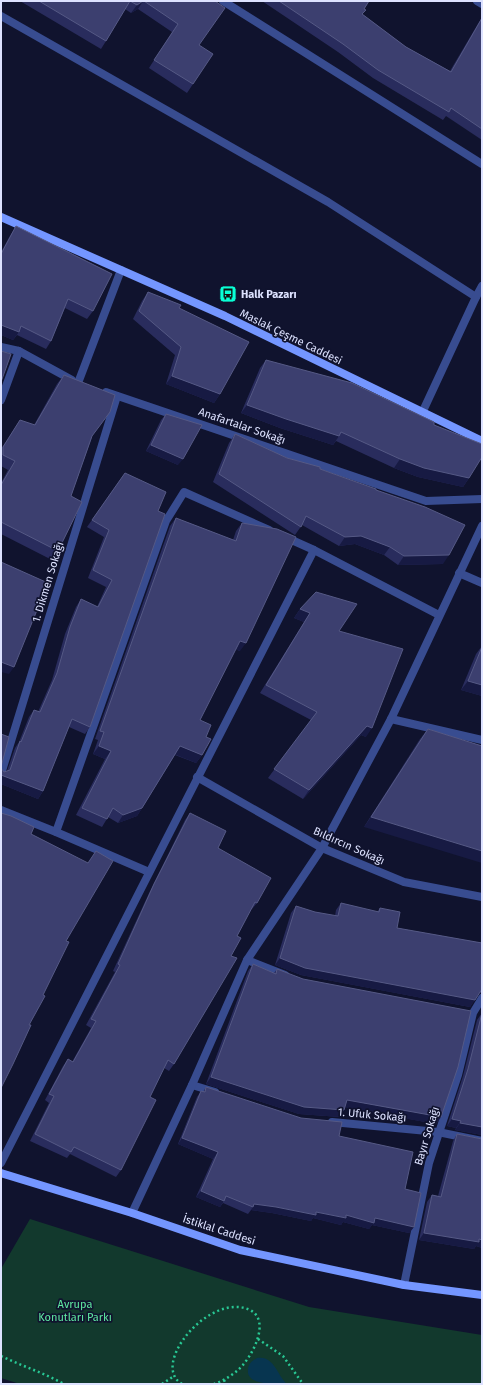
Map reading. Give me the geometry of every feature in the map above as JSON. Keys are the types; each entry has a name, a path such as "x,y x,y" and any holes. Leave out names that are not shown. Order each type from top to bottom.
{"street":[{"path":"223,1 482,164"},
{"path":"477,1 482,4"},
{"path":"1,16 328,202 476,297"},
{"name":"Maslak Çeşme Caddesi","path":"1,217 225,316 482,441"},
{"path":"1,347 19,351 81,384 121,270"},
{"path":"422,413 482,286"},
{"path":"1,400 19,351"},
{"name":"Anafartalar Sokağı","path":"98,390 426,501 482,499"},
{"name":"1. Dikmen Sokağı","path":"1,774 117,396"},
{"path":"56,832 166,521 184,492 314,550 439,615"},
{"path":"132,1213 192,1085 247,960 322,848 391,719 482,526"},
{"path":"1,1163 314,550"},
{"path":"459,573 482,583"},
{"path":"391,719 482,740"},
{"name":"Bıldırcın Sokağı","path":"198,777 322,848 404,882 482,897"},
{"path":"1,810 149,872"},
{"path":"247,960 293,978"},
{"name":"Bayır Sokağı","path":"404,1285 429,1163 458,1075 469,1013 482,998"},
{"path":"469,1013 482,1015"},
{"path":"192,1085 222,1095"},
{"name":"1. Ufuk Sokağı","path":"321,1121 438,1132 482,1141"},
{"name":"İstiklal Caddesi","path":"1,1173 132,1213 240,1250 404,1285 482,1295"}],"path":[{"path":"182,1384 178,1382 174,1376 173,1369 175,1356 182,1340 193,1326 208,1315 223,1309 238,1307 246,1308 258,1317 260,1324 258,1339 250,1355 239,1370 224,1380 214,1384"},
{"path":"258,1339 283,1356 303,1384"},
{"path":"1,1356 64,1384"},
{"path":"162,1384 174,1376"},
{"path":"224,1380 226,1384"}],"green space":[{"name":"Avrupa Konutları Parkı","path":"30,1219 309,1307 482,1335 482,1384 20,1384 1,1378 1,1269"}],"water":[{"path":"263,1358 275,1366 287,1384 262,1383 251,1379 248,1368 253,1360"}],"building":[{"path":"39,1 130,1 106,41"},
{"path":"130,1 143,1 137,5"},
{"path":"144,1 215,1 225,8 199,45 213,54 193,84 154,60 178,24"},
{"path":"279,1 369,1 364,9 366,10 362,14 406,47 451,72 482,18 482,129 451,108 449,112 378,70 343,44"},
{"path":"16,226 112,274 93,311 68,299 51,341 21,326 19,332 1,325 1,254"},
{"path":"148,292 181,305 179,308 249,342 220,394 172,376 181,347 139,311"},
{"path":"1,351 11,354 1,382"},
{"path":"266,360 352,383 434,422 434,425 482,444 482,457 469,478 424,468 400,459 341,432 339,436 247,405"},
{"path":"64,375 115,395 110,412 92,436 71,496 82,502 58,551 1,522 1,485 15,461 3,455 3,447 20,420 35,425"},
{"path":"166,414 202,425 183,459 151,445"},
{"path":"235,434 287,458 320,467 320,469 425,507 465,525 449,555 404,556 390,547 361,536 345,537 306,516 301,527 219,474"},
{"path":"125,473 166,492 158,511 165,514 90,727 72,719 43,791 1,775 1,768 4,772 10,770 20,741 21,742 34,710 40,712 57,673 70,627 81,599 98,607 112,580 93,570 109,530 92,520"},
{"path":"176,518 236,541 242,523 277,529 296,537 246,643 240,641 200,720 211,725 206,737 211,739 202,755 180,746 142,808 123,815 113,808 107,819 82,808 111,751 99,746 104,732 100,731"},
{"path":"1,562 48,583 14,667 1,662"},
{"path":"316,592 357,604 339,631 403,649 372,728 367,726 309,790 274,769 317,712 266,685 310,613 300,609"},
{"path":"482,647 482,685 468,681"},
{"path":"428,729 482,746 482,851 371,817"},
{"path":"1,734 9,737 1,767"},
{"path":"1,813 34,827 31,834 88,863 96,851 113,861 66,941 69,942 43,995 45,996 29,1025 31,1025 1,1088"},
{"path":"190,813 226,831 218,848 271,878 257,903 255,902 237,936 241,938 231,956 237,958 174,1064 168,1060 150,1097 156,1100 121,1170 74,1147 71,1152 35,1134 54,1096 49,1094 68,1059 73,1062 96,1021 91,1019 120,965 118,964 154,884"},
{"path":"341,903 379,912 380,908 400,912 397,928 482,943 482,989 475,1000 305,968 280,958 296,906 315,912 338,916"},
{"path":"253,964 276,974 277,969 303,979 471,1011 458,1067 441,1117 347,1100 344,1110 304,1107 211,1077"},
{"path":"482,1013 482,1127 460,1123 461,1121 452,1119 468,1069"},
{"path":"206,1087 301,1118 342,1122 339,1136 413,1152 405,1189 421,1193 414,1227 375,1218 374,1223 346,1215 346,1218 316,1212 316,1215 254,1204 253,1207 226,1196 224,1201 201,1191 218,1152 182,1138 201,1091 205,1092"},
{"path":"457,1134 482,1139 482,1240 479,1239 479,1242 424,1233 432,1195 441,1197"}],"place":[{"name":"Halk Pazarı","path":"228,294"}]}
